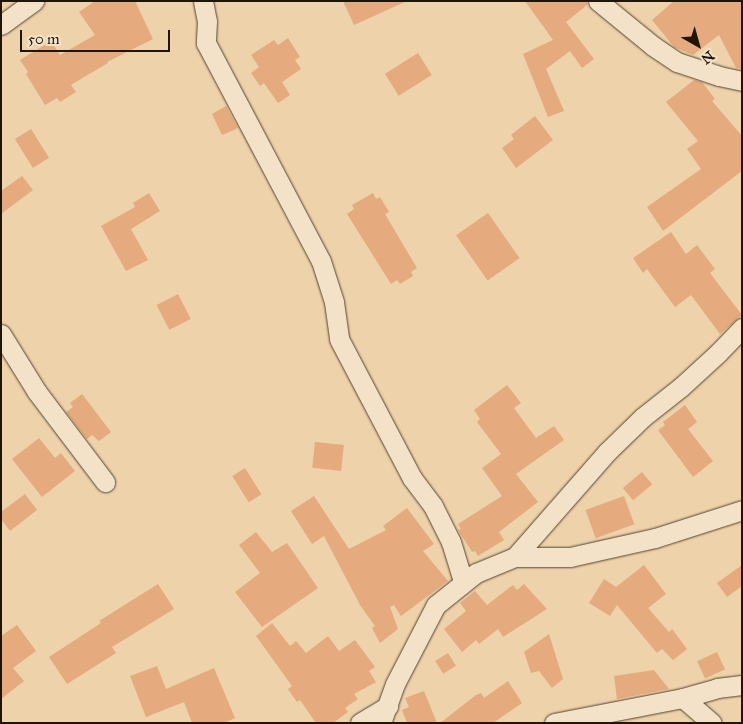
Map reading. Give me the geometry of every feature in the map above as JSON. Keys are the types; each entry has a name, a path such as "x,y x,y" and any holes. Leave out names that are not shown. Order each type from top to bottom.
{"street":[{"path":"1,25 34,1"},
{"path":"203,1 207,21 206,43 320,261 334,302 339,339 412,478 433,506 451,542 463,581"},
{"path":"598,1 653,46 677,62 719,76 742,81"},
{"path":"515,557 607,452 643,417 712,359 742,328"},
{"path":"1,334 37,392 105,482"},
{"path":"360,723 384,714 395,684 436,605 463,581 476,573 515,557 570,557 655,538 742,510"},
{"path":"554,723 683,698 717,688 742,685"},
{"path":"683,698 712,723"}],"building":[{"path":"95,1 135,1 153,39 107,62 71,85 76,92 60,102 57,98 45,105 26,74 28,72 20,60 51,41 60,55 95,35 79,12"},
{"path":"343,1 407,1 354,25"},
{"path":"525,1 587,1 587,5 566,22 594,59 582,68 570,51 546,69 564,111 548,117 523,54 553,40"},
{"path":"674,1 742,1 742,69 736,68 719,35 693,55 674,47 652,20"},
{"path":"288,38 300,57 295,60 301,69 282,82 290,95 278,103 264,83 260,86 251,73 259,67 251,55 274,40 278,45"},
{"path":"418,53 432,75 399,96 385,74"},
{"path":"694,80 702,82 715,99 712,101 742,136 742,171 663,231 647,207 701,169 687,149 698,141 666,102"},
{"path":"226,106 238,128 222,135 212,114"},
{"path":"535,116 553,140 516,168 502,148 514,139 511,135"},
{"path":"31,129 49,158 33,168 15,139"},
{"path":"22,176 33,190 1,214 1,191"},
{"path":"149,193 160,211 131,229 148,260 126,271 101,226 135,207 133,203"},
{"path":"373,193 376,199 380,197 389,212 385,214 417,268 411,272 413,276 400,284 397,280 391,284 347,214 354,209 352,205"},
{"path":"488,213 520,258 488,280 456,235"},
{"path":"671,232 686,254 697,245 715,269 710,273 742,315 720,334 691,295 675,307 647,269 643,273 633,258"},
{"path":"178,294 191,319 169,330 157,305"},
{"path":"507,385 521,403 514,408 536,438 554,426 564,440 516,474 538,502 499,532 504,540 478,556 475,551 472,552 458,530 461,529 458,524 502,496 482,468 501,454 477,422 480,419 474,410"},
{"path":"82,394 111,432 99,441 92,435 87,439 66,412 73,407 70,403"},
{"path":"685,405 697,422 688,429 713,461 693,477 658,430 665,425 663,422"},
{"path":"39,438 55,458 61,453 75,471 42,497 12,459"},
{"path":"315,442 344,445 341,471 312,468"},
{"path":"245,468 261,494 249,502 232,476"},
{"path":"642,472 652,484 633,500 623,488"},
{"path":"25,494 37,510 10,531 1,519 1,512"},
{"path":"314,496 349,549 386,530 383,526 407,508 434,544 423,551 448,581 401,616 394,605 390,607 398,629 380,643 372,628 375,626 360,605 324,536 312,544 291,511"},
{"path":"624,496 634,524 596,538 585,510"},
{"path":"256,532 272,552 287,543 318,588 262,627 235,592 260,573 239,545"},
{"path":"644,565 666,594 648,608 669,632 672,629 687,649 673,660 662,649 657,653 617,605 610,616 589,603 604,579 616,587"},
{"path":"742,565 742,586 727,597 717,583"},
{"path":"158,584 174,609 112,647 116,653 67,684 49,657 101,623 99,621"},
{"path":"524,584 547,609 503,637 498,629 479,644 476,640 462,652 444,629 466,611 460,603 475,591 487,605 513,585 517,590"},
{"path":"272,623 290,646 296,641 306,653 328,636 339,651 355,640 375,667 369,671 376,682 354,694 358,699 345,708 348,712 333,723 316,723 300,700 297,702 288,689 292,686 256,636"},
{"path":"17,625 36,651 13,668 24,681 1,699 1,636"},
{"path":"549,634 563,679 552,688 539,671 531,673 524,652"},
{"path":"717,652 725,669 705,679 697,661"},
{"path":"448,653 456,666 443,674 435,661"},
{"path":"157,666 166,689 214,668 235,718 224,723 192,723 184,702 146,717 130,676"},
{"path":"654,670 669,689 617,699 614,676"},
{"path":"508,681 522,703 493,723 440,723 476,695 481,693 484,698"},
{"path":"424,691 437,723 407,723 402,710 409,707 405,698"}]}
